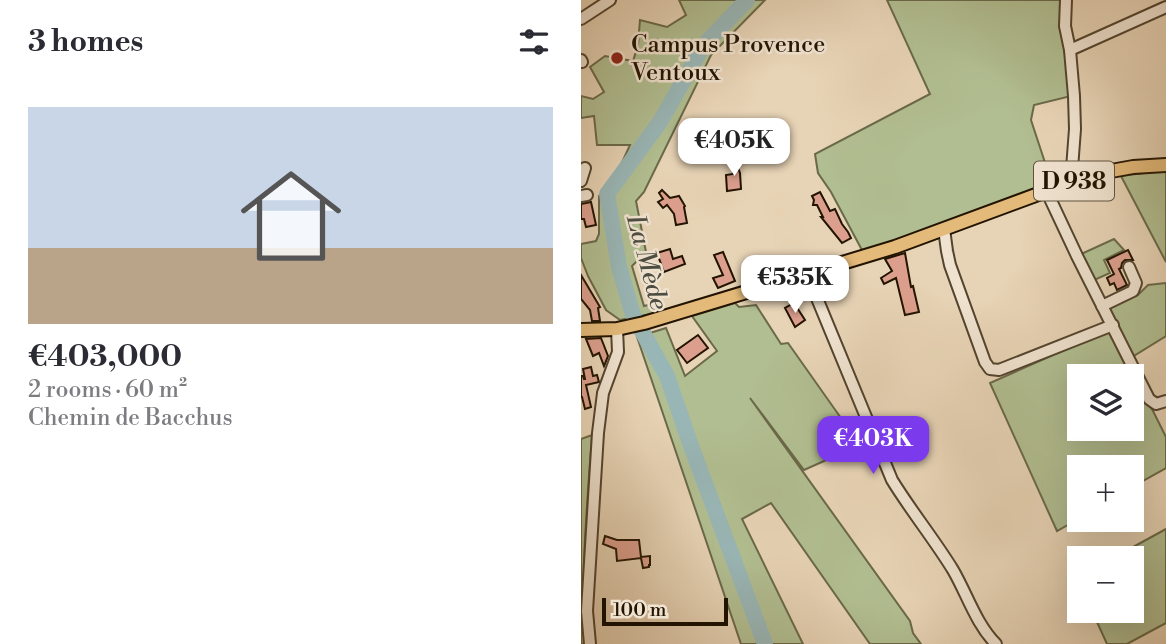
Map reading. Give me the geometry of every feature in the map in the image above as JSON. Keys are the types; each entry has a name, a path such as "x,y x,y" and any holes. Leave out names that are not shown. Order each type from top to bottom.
{"main road":[{"name":"D 938","path":"581,330 622,328 644,323 807,274 895,247 1071,181 1122,169 1166,165"}],"street":[{"path":"581,19 610,0"},
{"path":"1066,0 1065,26 1070,50 1075,129 1071,181"},
{"path":"1070,50 1166,7"},
{"path":"581,181 585,168"},
{"path":"1047,190 1077,256 1150,399 1156,404 1166,401"},
{"path":"944,229 950,265 985,362 990,369 999,370 1112,325"},
{"path":"1102,306 1133,291 1136,283 1129,267"},
{"path":"807,274 892,480 906,504 941,551 982,625 996,644"},
{"path":"590,644 587,611 598,433 603,393 618,352 622,328"}],"green space":[{"path":"679,0 765,0 711,55 644,192 636,201 646,252 632,266 644,306 657,303 657,313 620,320 606,310 588,276 581,258 581,244 596,241 599,234 599,196 619,169 630,145 597,145 594,116 581,118 581,96 593,99 604,92 590,67 605,56 633,61 638,45 640,20 667,27 686,15"},
{"path":"887,0 1063,0 1071,96 1034,105 1031,120 1052,184 863,252 818,173 815,154 930,94"},
{"path":"1166,172 1166,262 1121,176"},
{"path":"1114,239 1124,250 1104,260 1110,273 1092,281 1079,255"},
{"path":"1166,283 1166,336 1132,357 1106,308 1138,295 1148,285"},
{"path":"735,303 739,307 756,305 781,344 788,343 860,445 804,470 750,398 910,621 913,633 921,644 870,644 771,503 742,519 803,644 741,644 637,337 666,328 685,376 717,351 692,316"},
{"path":"1112,329 1130,364 1067,364 1067,441 1144,441 1144,393 1166,437 1166,468 1144,480 1144,455 1067,455 1067,525 1057,531 990,383"},
{"path":"592,435 586,513 584,644 581,644 581,439"},
{"path":"1166,529 1166,623 1127,644 1107,644 1097,623 1144,623 1144,546 1135,546"}],"building":[{"path":"732,158 740,173 741,189 727,191 726,175 733,174"},
{"path":"662,190 670,198 679,196 685,206 687,223 676,225 674,214 667,205 663,208 658,202 663,199 659,193"},
{"path":"820,192 830,211 835,209 851,238 842,243 821,217 817,205 813,205 812,196"},
{"path":"591,202 596,225 586,227 584,219 581,219 581,204"},
{"path":"670,249 673,259 682,256 685,264 664,272 657,253"},
{"path":"1128,250 1133,260 1125,260 1119,269 1127,285 1117,290 1114,283 1110,285 1107,278 1114,274 1107,260"},
{"path":"723,252 735,281 718,288 713,278 723,275 714,255"},
{"path":"905,253 919,312 905,315 896,278 884,284 881,278 892,271 885,259"},
{"path":"581,275 600,307 600,321 592,321 590,310 581,299"},
{"path":"794,303 805,320 795,327 785,308"},
{"path":"698,335 708,348 687,363 677,350"},
{"path":"601,338 608,356 604,366 599,353 593,356 586,339"},
{"path":"591,367 593,376 597,375 599,382 586,385 591,407 585,409 581,397 581,376 585,379 583,369"},
{"path":"605,536 617,540 639,540 641,557 650,556 649,567 643,568 641,558 617,561 616,549 603,544"}],"waterway":[{"name":"La Mède","path":"747,0 703,46 660,122 607,194 619,267 633,315 667,376 765,644"}],"place":[{"name":"Campus Provence Ventoux","path":"617,58"}]}
